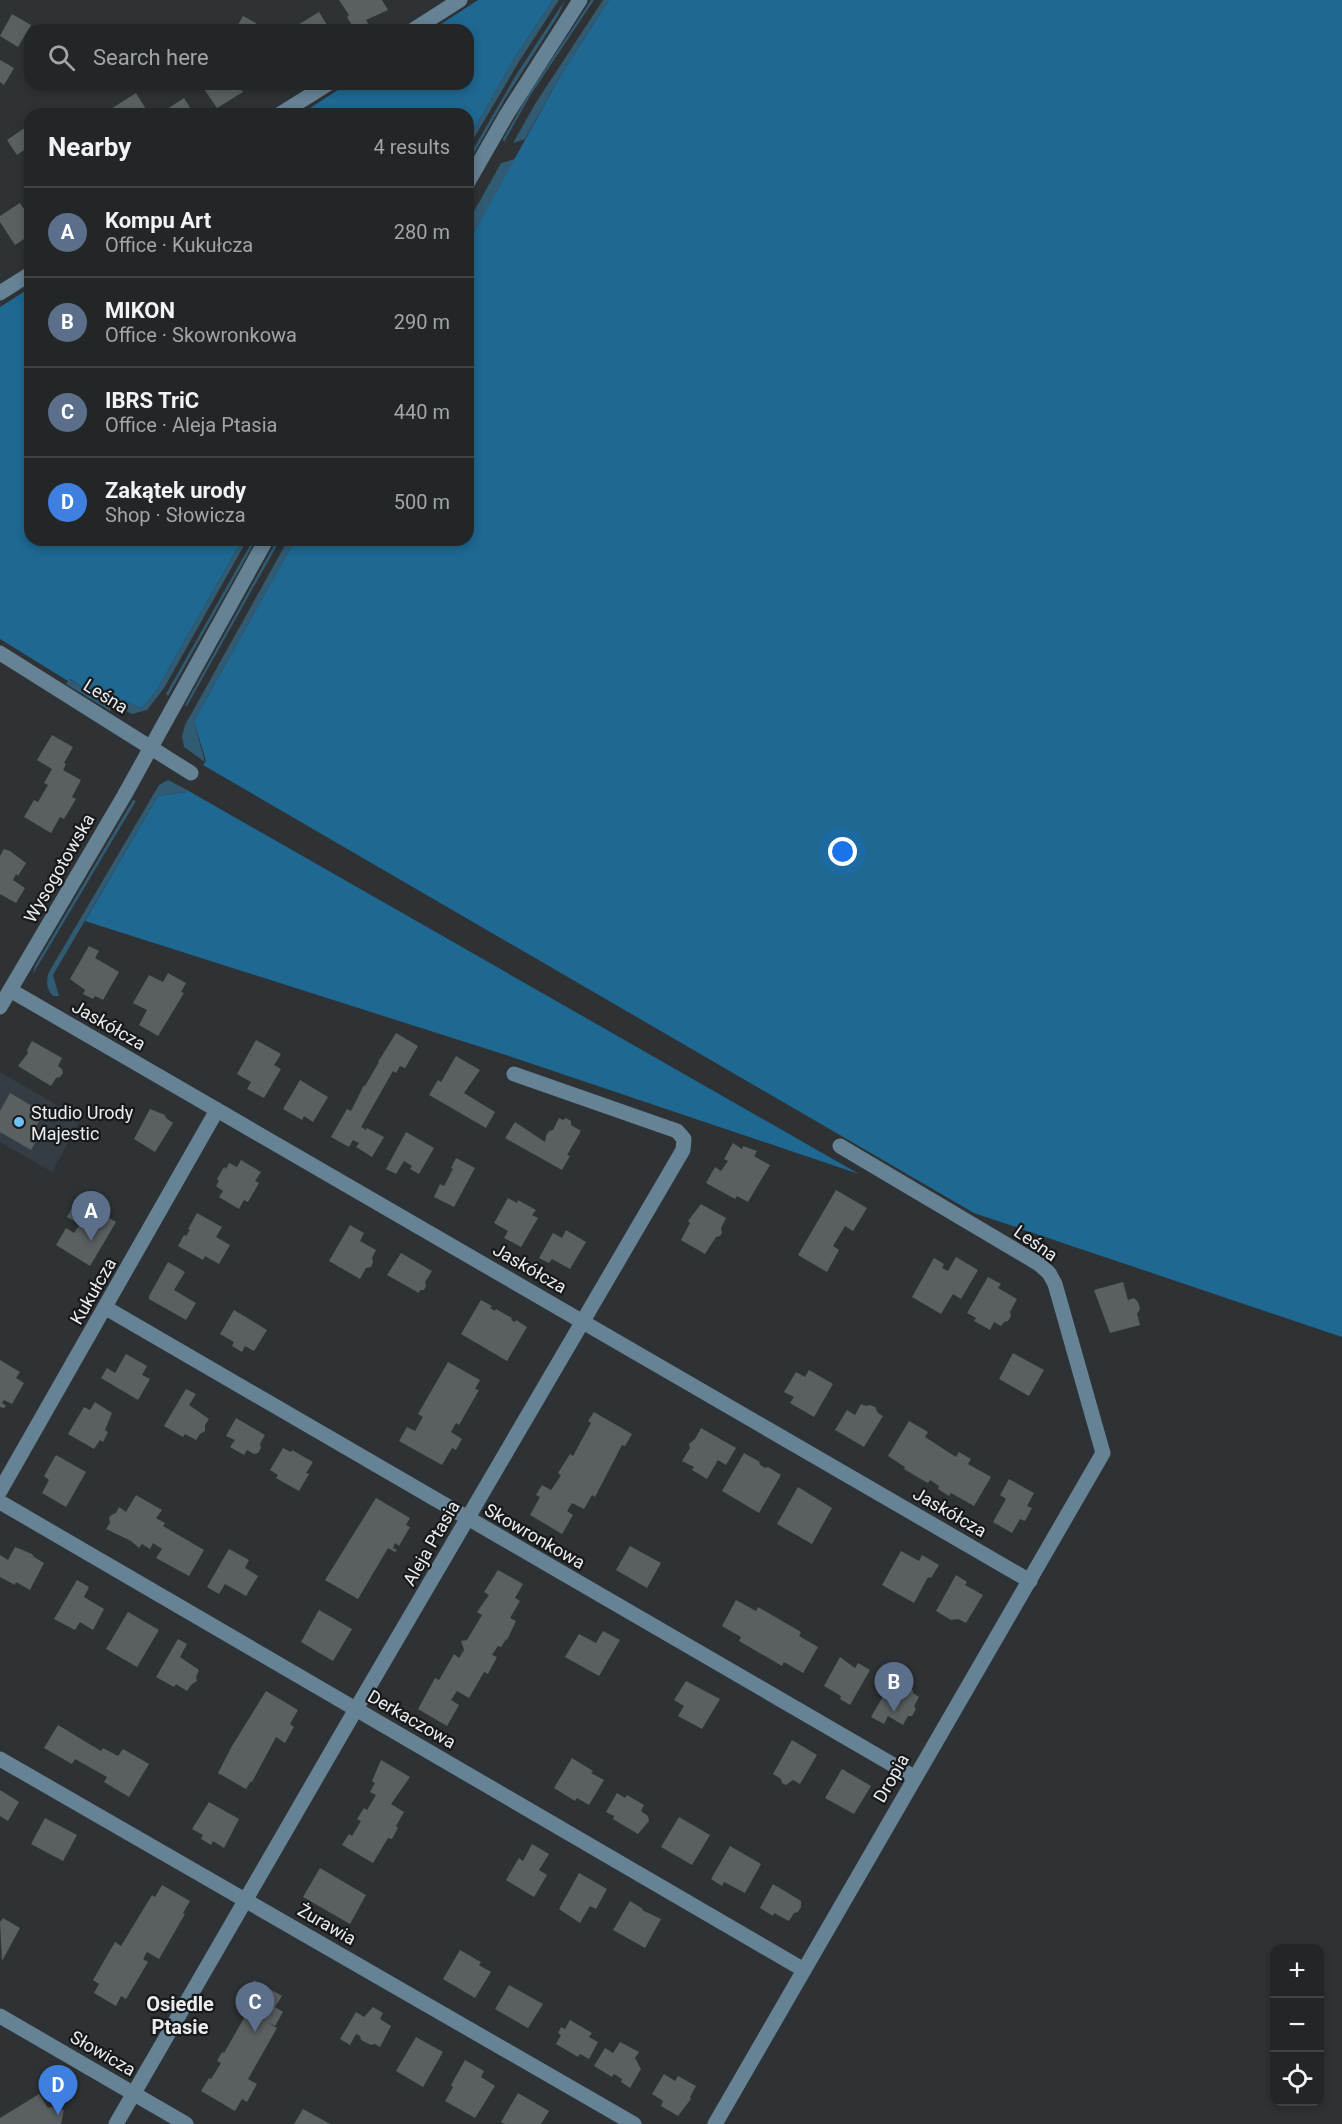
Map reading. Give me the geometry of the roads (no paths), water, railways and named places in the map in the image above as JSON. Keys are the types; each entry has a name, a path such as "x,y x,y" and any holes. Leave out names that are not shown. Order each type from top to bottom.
{"street":[{"path":"422,24 459,0"},
{"path":"474,172 507,114 580,0"},
{"path":"290,108 318,90"},
{"path":"0,293 24,278"},
{"name":"Wysogotowska","path":"0,1007 151,747 263,546"},
{"name":"Leśna","path":"0,653 191,773"},
{"name":"Jaskółcza","path":"10,990 1030,1581"},
{"name":"Aleja Ptasia","path":"116,2124 683,1150 684,1139 677,1131 514,1074"},
{"name":"Kukułcza","path":"0,1491 217,1110"},
{"name":"Leśna","path":"840,1146 1039,1264 1049,1273 1055,1284 1103,1453"},
{"name":"Skowronkowa","path":"106,1308 914,1777"},
{"name":"Dropia","path":"715,2124 1103,1453"},
{"name":"Derkaczowa","path":"0,1503 804,1970"},
{"name":"Żurawia","path":"0,1759 634,2124"},
{"name":"Słowicza","path":"0,2016 186,2124"}],"place":[{"name":"Studio Urody Majestic","path":"19,1122"},
{"name":"Kompu Art","path":"91,1241"},
{"name":"MIKON","path":"894,1712"},
{"name":"IBRS TriC","path":"255,2032"},
{"name":"Zakątek urody","path":"58,2115"}],"district":[{"name":"Osiedle Ptasie","path":"180,2016"}]}
